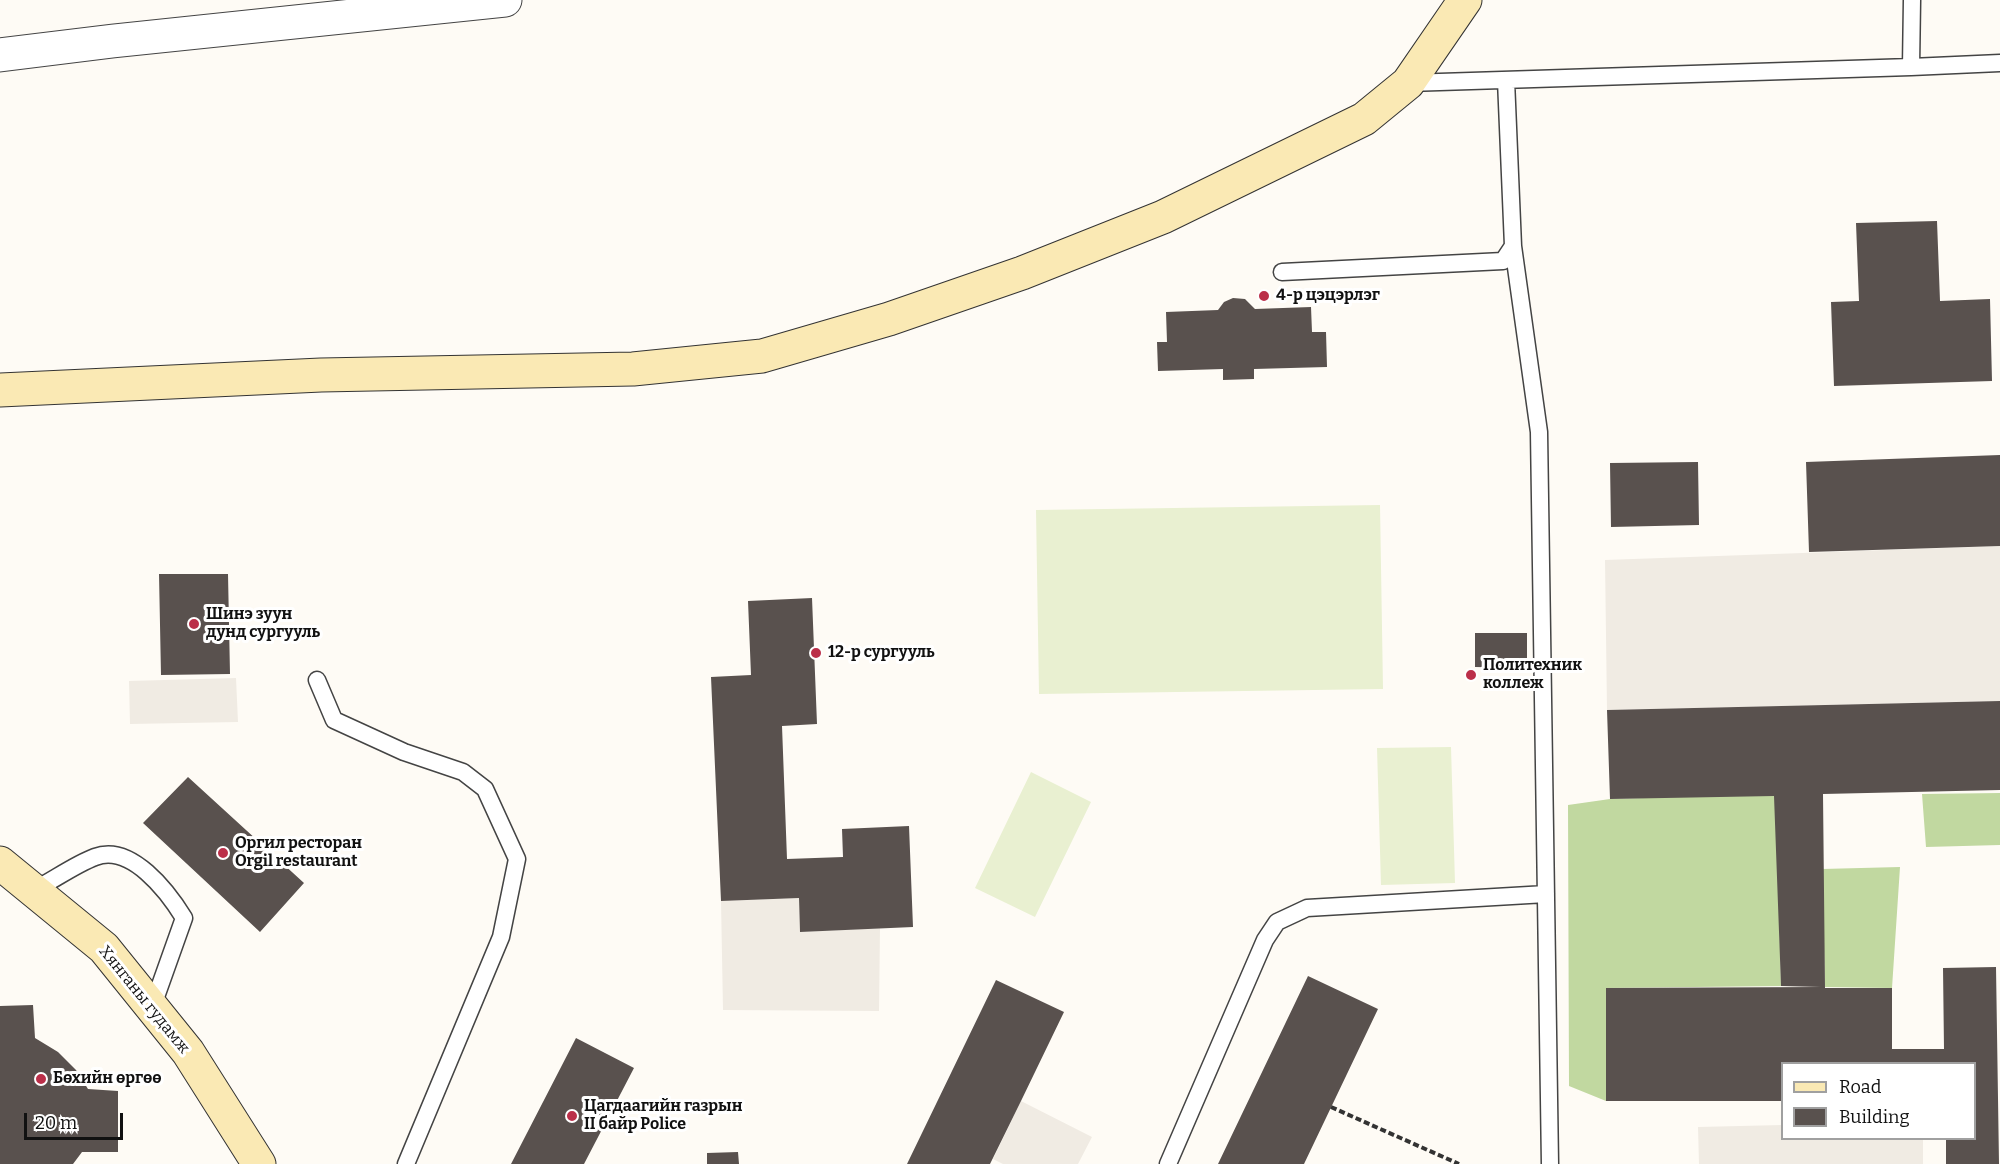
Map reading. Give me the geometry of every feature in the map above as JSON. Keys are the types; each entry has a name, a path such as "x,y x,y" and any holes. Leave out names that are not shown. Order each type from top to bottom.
{"street":[{"path":"0,56 113,41 505,0"},
{"path":"0,390 321,375 633,369 762,356 889,319 1022,273 1163,217 1364,119 1408,83 1465,0"},
{"name":"Хянганы гудамж","path":"0,862 104,948 188,1052 259,1164"}],"lane":[{"path":"1911,67 1912,0"},
{"path":"1408,83 2000,63"},
{"path":"1506,80 1513,246 1539,432 1550,1164"},
{"path":"1282,272 1503,261 1513,246"},
{"path":"316,680 334,720 404,752 463,772 485,789 517,859 501,937 406,1164"},
{"path":"34,890 97,856 126,857 168,892 184,918 152,1008"},
{"path":"1168,1164 1265,940 1276,922 1307,908 1546,894"}],"path":[{"path":"1330,1107 1459,1164"}],"green space":[{"path":"1380,505 1383,689 1039,694 1036,510"},
{"path":"1451,747 1455,883 1381,885 1377,748"},
{"path":"1031,772 1091,802 1035,917 975,888"},
{"path":"2000,793 2000,845 1926,847 1922,794"},
{"path":"1776,794 1781,986 1606,988 1606,1101 1569,1086 1568,805 1610,799"},
{"path":"1900,867 1892,988 1825,987 1822,869"}],"shaded area":[{"path":"2000,546 2000,701 1607,710 1605,560"},
{"path":"236,678 238,722 130,724 129,681"},
{"path":"799,898 800,932 880,928 879,1011 723,1010 721,901"},
{"path":"1021,1101 1092,1137 1078,1164 1003,1164 993,1159"},
{"path":"1781,1125 1781,1140 1923,1140 1923,1164 1699,1164 1698,1127"}],"building":[{"path":"1937,221 1940,301 1990,299 1992,381 1834,386 1831,302 1859,301 1856,223"},
{"path":"1233,298 1245,299 1255,309 1311,307 1312,332 1326,332 1327,367 1254,369 1254,379 1223,380 1223,369 1158,371 1157,342 1167,342 1166,312 1218,310 1224,302"},
{"path":"2000,455 2000,546 1809,552 1806,462"},
{"path":"1698,462 1699,525 1611,527 1610,463"},
{"name":"Шинэ зуун дунд сургууль","path":"159,574 228,574 230,674 161,675"},
{"path":"812,598 817,724 782,726 787,859 843,857 842,829 909,826 913,927 800,932 799,898 721,901 711,677 751,675 748,601"},
{"path":"1475,633 1527,633 1527,668 1475,667"},
{"path":"2000,701 2000,790 1823,794 1825,988 1892,988 1892,1049 1944,1049 1943,968 1996,967 1999,1164 1946,1164 1946,1140 1976,1140 1976,1062 1781,1062 1781,1101 1606,1101 1606,988 1821,987 1781,986 1774,796 1610,799 1607,710"},
{"name":"Оргил ресторан Orgil restaurant","path":"188,777 304,883 260,932 143,823"},
{"path":"1308,976 1378,1009 1304,1164 1218,1164"},
{"path":"996,980 1064,1012 1021,1101 990,1164 907,1164"},
{"name":"Бөхийн өргөө","path":"33,1005 35,1038 58,1052 76,1070 88,1089 118,1091 118,1152 82,1152 73,1164 0,1164 0,1006"},
{"name":"Цагдаагийн газрын II байр Police","path":"576,1038 634,1068 584,1164 511,1164"},
{"path":"738,1152 739,1164 707,1164 707,1153"}],"place":[{"name":"4-р цэцэрлэг","path":"1264,296"},
{"name":"Шинэ зуун дунд сургууль","path":"194,624"},
{"name":"12-р сургууль","path":"816,653"},
{"name":"Политехник коллеж","path":"1471,675"},
{"name":"Оргил ресторан Orgil restaurant","path":"223,853"},
{"name":"Бөхийн өргөө","path":"41,1079"},
{"name":"Цагдаагийн газрын II байр Police","path":"572,1116"}]}
